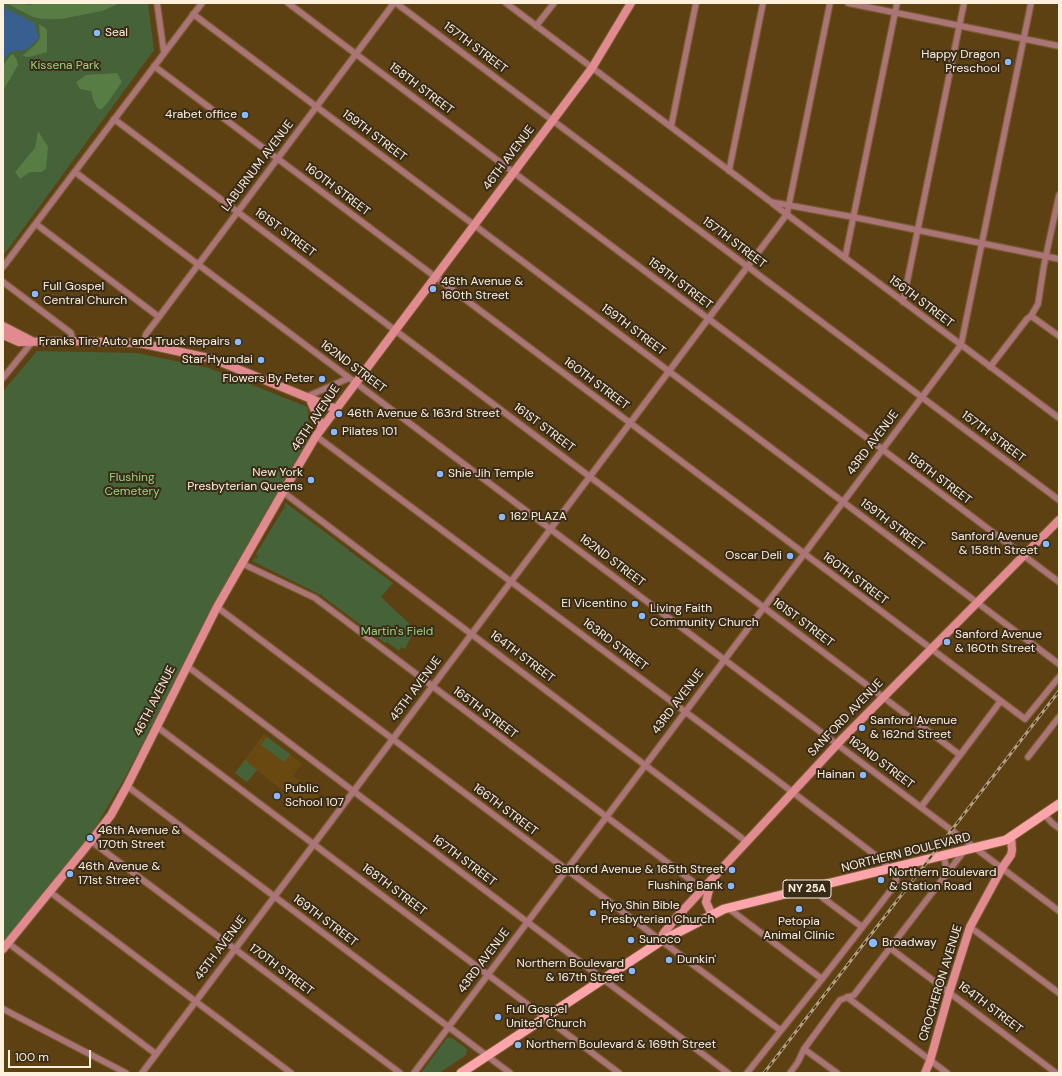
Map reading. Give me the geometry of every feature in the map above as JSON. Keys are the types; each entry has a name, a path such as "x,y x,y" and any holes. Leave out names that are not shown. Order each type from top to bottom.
{"main road":[{"name":"NORTHERN BOULEVARD","path":"461,1073 661,941 712,915 726,909 1006,840 1059,804"}],"street":[{"path":"157,3 164,53"},
{"path":"3,267 202,3"},
{"name":"158TH STREET","path":"288,3 1059,582"},
{"name":"LABURNUM AVENUE","path":"143,344 146,334 395,3"},
{"name":"157TH STREET","path":"395,3 1059,500"},
{"name":"156TH STREET","path":"506,3 1059,418"},
{"path":"536,26 554,3"},
{"name":"46TH AVENUE","path":"6,946 111,815 217,607 316,436 336,409 352,380 395,330 592,68 631,3"},
{"path":"671,127 696,3"},
{"path":"729,171 763,3"},
{"path":"787,214 830,3"},
{"path":"848,3 1059,46"},
{"path":"845,258 897,3"},
{"path":"903,302 964,3"},
{"path":"961,345 1031,3"},
{"name":"159TH STREET","path":"193,14 1059,664"},
{"name":"160TH STREET","path":"154,66 629,424 1000,702 1025,719 1059,677"},
{"name":"161ST STREET","path":"114,119 960,755"},
{"name":"162ND STREET","path":"75,172 1059,911"},
{"path":"990,367 1026,319 1032,316 1038,304 1046,256 1059,195"},
{"name":"156TH STREET","path":"771,202 854,217 1059,259"},
{"name":"45TH AVENUE","path":"142,1073 787,214"},
{"path":"36,224 159,317"},
{"path":"3,282 71,333 73,341"},
{"path":"1032,316 1059,336"},
{"path":"3,326 33,341"},
{"path":"3,334 19,342 73,341 143,344 213,359 336,409"},
{"path":"3,378 33,341"},
{"name":"43RD AVENUE","path":"414,1073 961,345"},
{"path":"308,398 352,380"},
{"path":"308,398 322,428"},
{"name":"163RD STREET","path":"316,436 879,858 897,875 895,885 862,928"},
{"name":"164TH STREET","path":"283,492 747,842"},
{"name":"SANFORD AVENUE","path":"661,941 663,934 705,890 710,882 837,744 1059,520"},
{"name":"165TH STREET","path":"242,564 315,598 705,890"},
{"name":"166TH STREET","path":"217,607 780,1030"},
{"name":"167TH STREET","path":"187,666 728,1073"},
{"path":"921,807 1000,702"},
{"path":"1028,757 1059,716"},
{"name":"168TH STREET","path":"156,726 619,1073"},
{"name":"169TH STREET","path":"127,786 510,1073"},
{"path":"1044,814 1059,828"},
{"name":"CROCHERON AVENUE","path":"925,1073 930,1061 949,993 970,927 1002,868 1011,855 1011,837"},
{"name":"170TH STREET","path":"91,841 400,1073"},
{"path":"790,1073 798,1062 804,1049 840,1000 854,994 964,851"},
{"path":"944,856 947,873"},
{"path":"747,1073 862,928 823,898 820,886"},
{"path":"705,890 706,902 712,915"},
{"path":"50,892 291,1073"},
{"path":"726,909 822,979"},
{"path":"970,927 1059,993"},
{"path":"6,946 156,1054"},
{"name":"164TH STREET","path":"890,948 1056,1073"},
{"path":"847,997 947,1073"},
{"path":"3,1009 126,1073"},
{"path":"804,1049 837,1073"}],"shaded area":[{"path":"264,734 302,764 293,776 319,796 317,799 315,797 306,809 257,770 247,782 235,773"}],"green space":[{"name":"Kissena Park","path":"3,3 148,3 154,50 3,256"},
{"path":"6,3 21,3 29,5 35,3 120,3 102,11 61,19 42,19 33,17"},
{"path":"39,24 47,30 47,52 29,57 22,56 36,44 40,38"},
{"path":"13,54 18,65 3,91 3,65"},
{"path":"117,73 122,82 102,109 98,109 91,91 80,89 76,82 86,75"},
{"path":"38,131 48,147 46,168 42,172 30,172 20,179 15,172 35,148"},
{"name":"Flushing Cemetery","path":"37,351 137,353 209,368 308,407 309,437 239,560 123,781 88,840 3,942 3,391"},
{"name":"Martin's Field","path":"286,503 349,550 349,552 393,583 381,597 415,629 405,649 402,647 399,651 387,642 385,643 322,596 322,593 321,595 252,561 255,557 258,557 256,554 284,508 286,508 284,506"},
{"path":"267,737 290,754 284,762 261,745"},
{"path":"245,760 257,770 247,782 235,773"},
{"path":"447,1038 452,1038 467,1049 466,1055 439,1073 421,1073"}],"water":[{"path":"3,7 34,23 39,38 27,49 21,51 15,50 9,53 3,60"}],"railway":[{"path":"764,1073 1059,691"}],"place":[{"name":"Seal","path":"97,33"},
{"name":"Happy Dragon Preschool","path":"1008,62"},
{"name":"4rabet office","path":"245,115"},
{"name":"46th Avenue & 160th Street","path":"433,289"},
{"name":"Full Gospel Central Church","path":"35,294"},
{"name":"Franks Tire Auto and Truck Repairs","path":"238,342"},
{"name":"Star Hyundai","path":"261,360"},
{"name":"Flowers By Peter","path":"322,379"},
{"name":"46th Avenue & 163rd Street","path":"339,414"},
{"name":"Pilates 101","path":"334,432"},
{"name":"Shie Jih Temple","path":"440,474"},
{"name":"New York Presbyterian Queens","path":"311,480"},
{"name":"162 PLAZA","path":"502,517"},
{"name":"Sanford Avenue & 158th Street","path":"1046,544"},
{"name":"Oscar Deli","path":"790,556"},
{"name":"El Vicentino","path":"635,604"},
{"name":"Living Faith Community Church","path":"642,616"},
{"name":"Sanford Avenue & 160th Street","path":"947,642"},
{"name":"Sanford Avenue & 162nd Street","path":"862,728"},
{"name":"Hainan","path":"863,775"},
{"name":"Public School 107","path":"277,796"},
{"name":"46th Avenue & 170th Street","path":"90,838"},
{"name":"Sanford Avenue & 165th Street","path":"732,870"},
{"name":"46th Avenue & 171st Street","path":"70,874"},
{"name":"Northern Boulevard & Station Road","path":"881,880"},
{"name":"Flushing Bank","path":"731,886"},
{"name":"Petopia Animal Clinic","path":"799,909"},
{"name":"Hyo Shin Bible Presbyterian Church","path":"593,913"},
{"name":"Sunoco","path":"631,940"},
{"name":"Broadway","path":"873,943"},
{"name":"Dunkin'","path":"669,960"},
{"name":"Northern Boulevard & 167th Street","path":"632,971"},
{"name":"Full Gospel United Church","path":"498,1017"},
{"name":"Northern Boulevard & 169th Street","path":"518,1045"}]}
